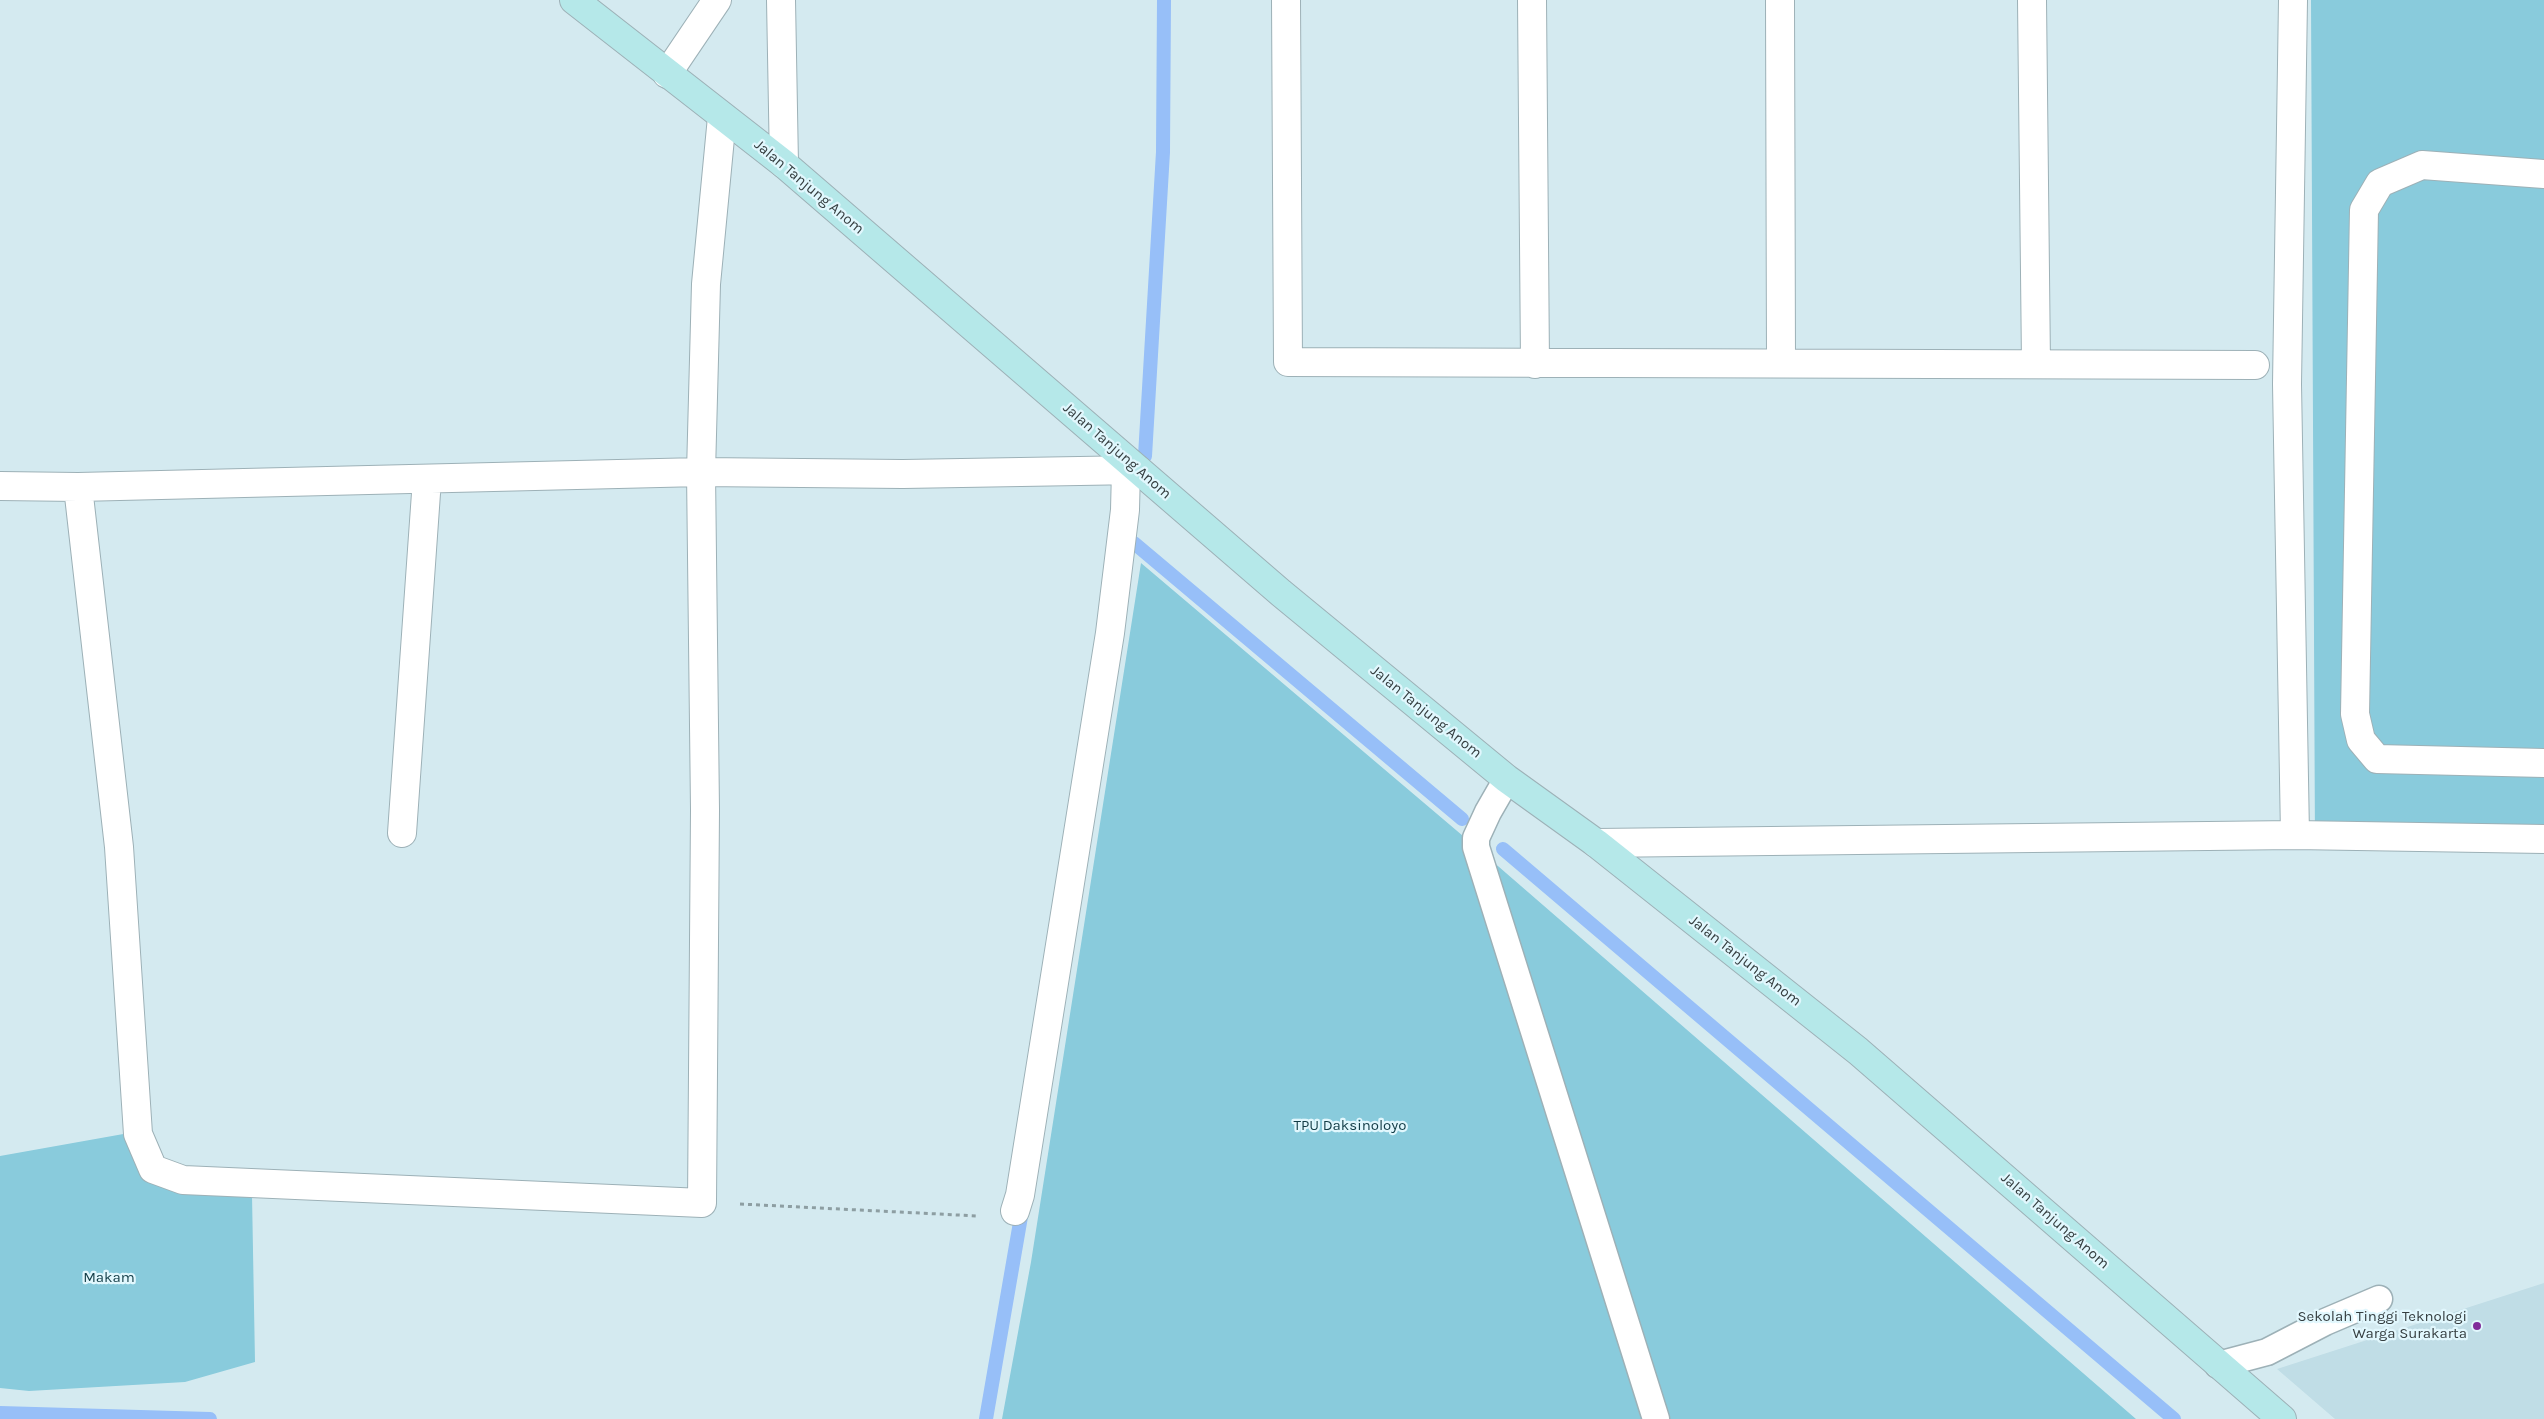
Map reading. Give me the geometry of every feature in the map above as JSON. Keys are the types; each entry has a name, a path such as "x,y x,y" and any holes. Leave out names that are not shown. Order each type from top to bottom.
{"main road":[{"name":"Jalan Tanjung Anom","path":"574,0 784,164 1132,470 1507,778 1596,843 1858,1051 2282,1419"}],"street":[{"path":"668,74 717,0"},
{"path":"781,0 784,164"},
{"path":"1286,0 1288,362 2255,364"},
{"path":"1532,0 1535,364"},
{"path":"1780,0 1781,363"},
{"path":"2032,0 2036,364"},
{"path":"2293,0 2287,384 2295,835"},
{"path":"78,486 119,847 138,1134 154,1169 182,1180 702,1203 705,810 701,472 706,284 722,117"},
{"path":"2544,174 2422,165 2380,182 2364,210 2355,714 2361,740 2377,759 2544,763"},
{"path":"0,486 78,486 701,472 903,474 1132,470 1124,510 1110,633 1021,1185 1015,1211"},
{"path":"402,833 427,479"},
{"path":"1596,843 2295,835 2544,839"}],"lane":[{"path":"1507,778 1480,829 1476,838 1476,847 1656,1419"},
{"path":"2218,1365 2267,1352 2325,1322 2379,1299"}],"path":[{"path":"702,1203 985,1217 1002,1216 1015,1211"}],"shaded area":[{"name":"Sekolah Tinggi Teknologi Warga Surakarta","path":"2544,1283 2544,1419 2335,1419 2277,1369"}],"green space":[{"path":"2311,0 2544,0 2544,846 2315,846"},
{"name":"TPU Daksinoloyo","path":"1141,563 1476,847 2136,1419 1002,1419 1031,1262"},
{"name":"Makam","path":"129,1133 135,1153 252,1195 255,1362 185,1382 29,1391 0,1388 0,1156"}],"waterway":[{"path":"1145,456 1163,152 1164,0"},
{"path":"1134,543 1462,819"},
{"path":"1503,849 2174,1419"},
{"path":"986,1419 1023,1205"},
{"path":"0,1413 210,1419"}],"place":[{"name":"Sekolah Tinggi Teknologi Warga Surakarta","path":"2477,1326"}]}
